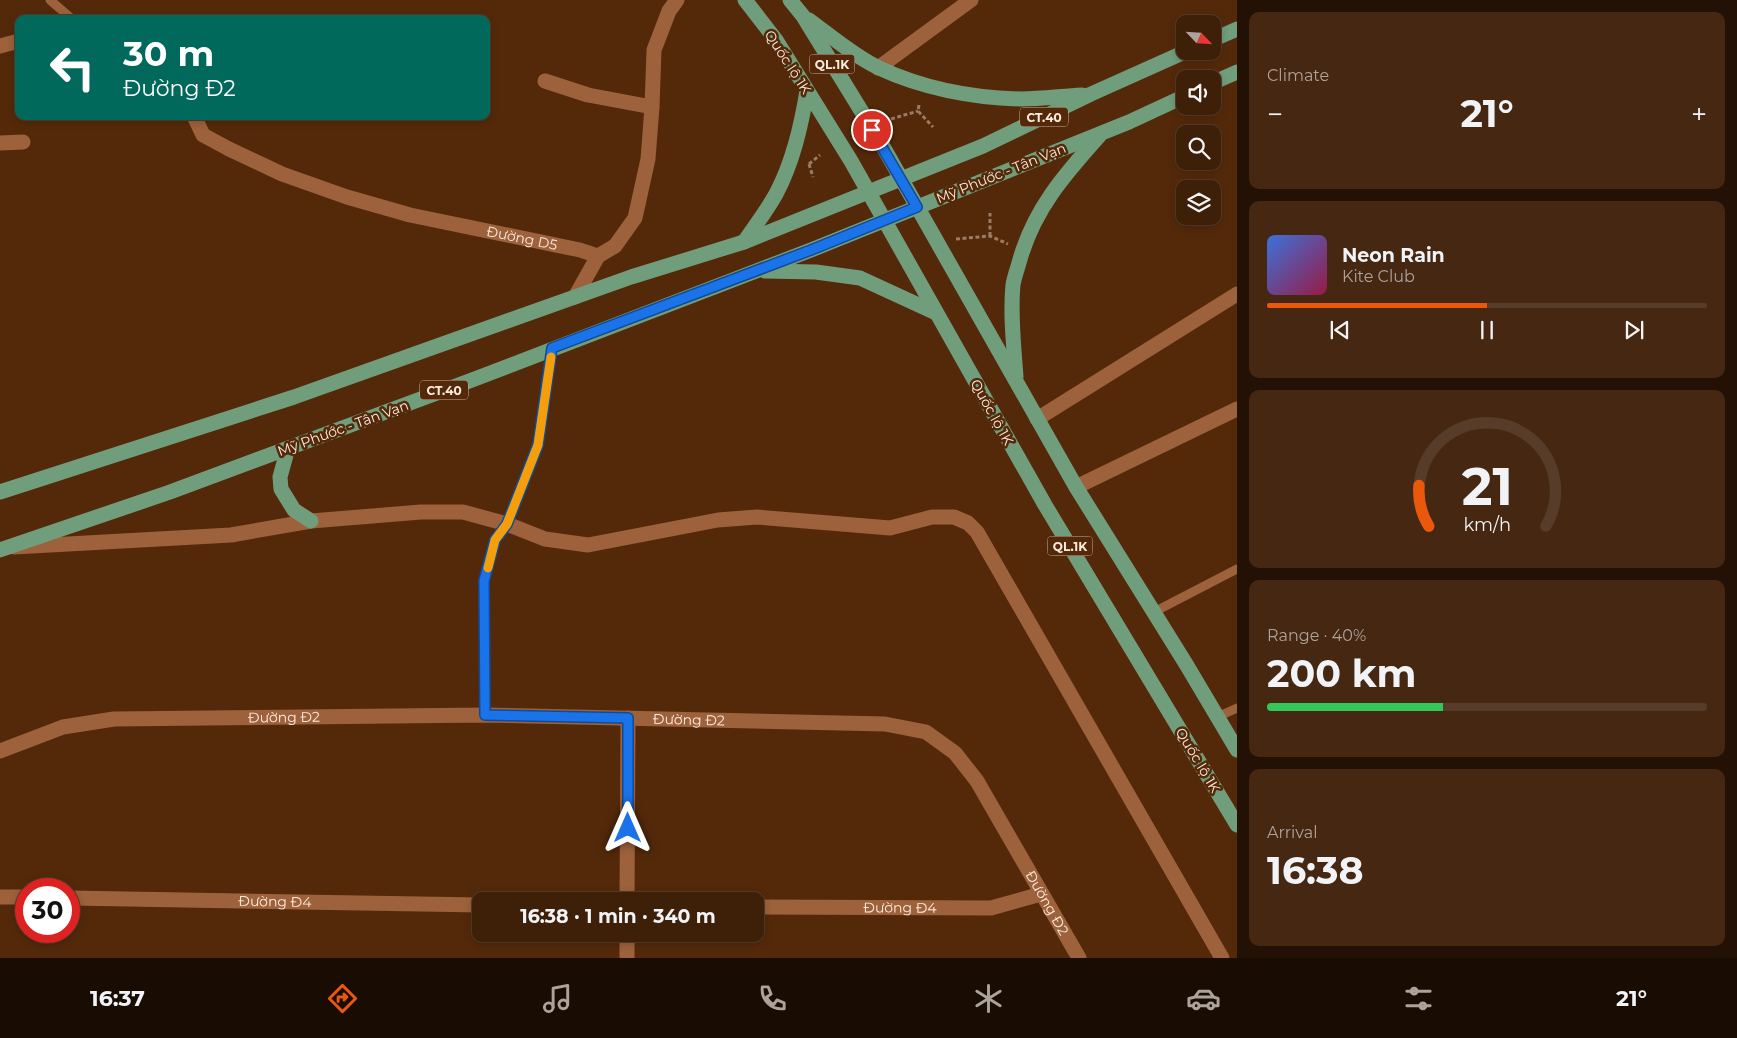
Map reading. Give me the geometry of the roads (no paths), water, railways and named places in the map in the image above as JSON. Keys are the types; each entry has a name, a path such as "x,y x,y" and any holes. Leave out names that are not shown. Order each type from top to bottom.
{"main road":[{"name":"Quốc lộ 1K","path":"745,0 776,40 868,192 1045,505 1237,825"},
{"name":"QL.1K","path":"790,0 802,16 881,143 1076,487 1237,750"},
{"path":"802,16 878,68 952,92 1021,99 1091,94"},
{"path":"1221,36 1237,28"},
{"name":"CT.40","path":"901,179 983,146 1176,56"},
{"path":"1221,79 1237,72"},
{"path":"744,242 776,193 784,175 799,135 807,91"},
{"name":"Mỹ Phước - Tân Vạn","path":"4,549 170,492 472,380 917,207 1176,100"},
{"path":"1017,384 1012,324 1013,283 1025,241 1044,203 1067,172 1102,132"},
{"path":"0,492 294,397 575,297 744,242 901,179"},
{"path":"756,271 816,272 860,278 936,313"},
{"path":"288,448 280,477 281,489 294,510 311,521"}],"street":[{"path":"575,297 598,256 614,246 635,218 648,159 654,50 669,11 677,0"},
{"path":"878,68 971,0"},
{"path":"0,46 15,43"},
{"path":"545,81 588,95 652,107"},
{"name":"Đường D5","path":"196,120 204,135 220,144 282,174 346,197 410,215 580,250 598,256"},
{"path":"0,143 22,142"},
{"path":"1037,420 1237,294"},
{"path":"1076,487 1237,409"},
{"path":"4,549 231,535 311,521 421,512 463,512 507,524 545,539 588,545 718,520 757,517 890,528 932,517 954,517 968,523 977,532 1222,958"},
{"name":"Đường Đ2","path":"0,752 63,727 114,720 485,715 885,724 926,732 956,754 977,781 1079,958"},
{"path":"627,892 628,718"},
{"name":"Đường Đ4","path":"764,907 991,908 1041,894"},
{"path":"0,897 15,897"},
{"name":"Đường Đ4","path":"80,898 472,904"},
{"path":"627,942 627,958"}],"lane":[{"path":"50,0 67,15"},
{"path":"485,715 484,581 495,540 507,524 538,445 552,348"},
{"path":"1154,612 1237,568"},
{"path":"1217,717 1237,708"}]}
